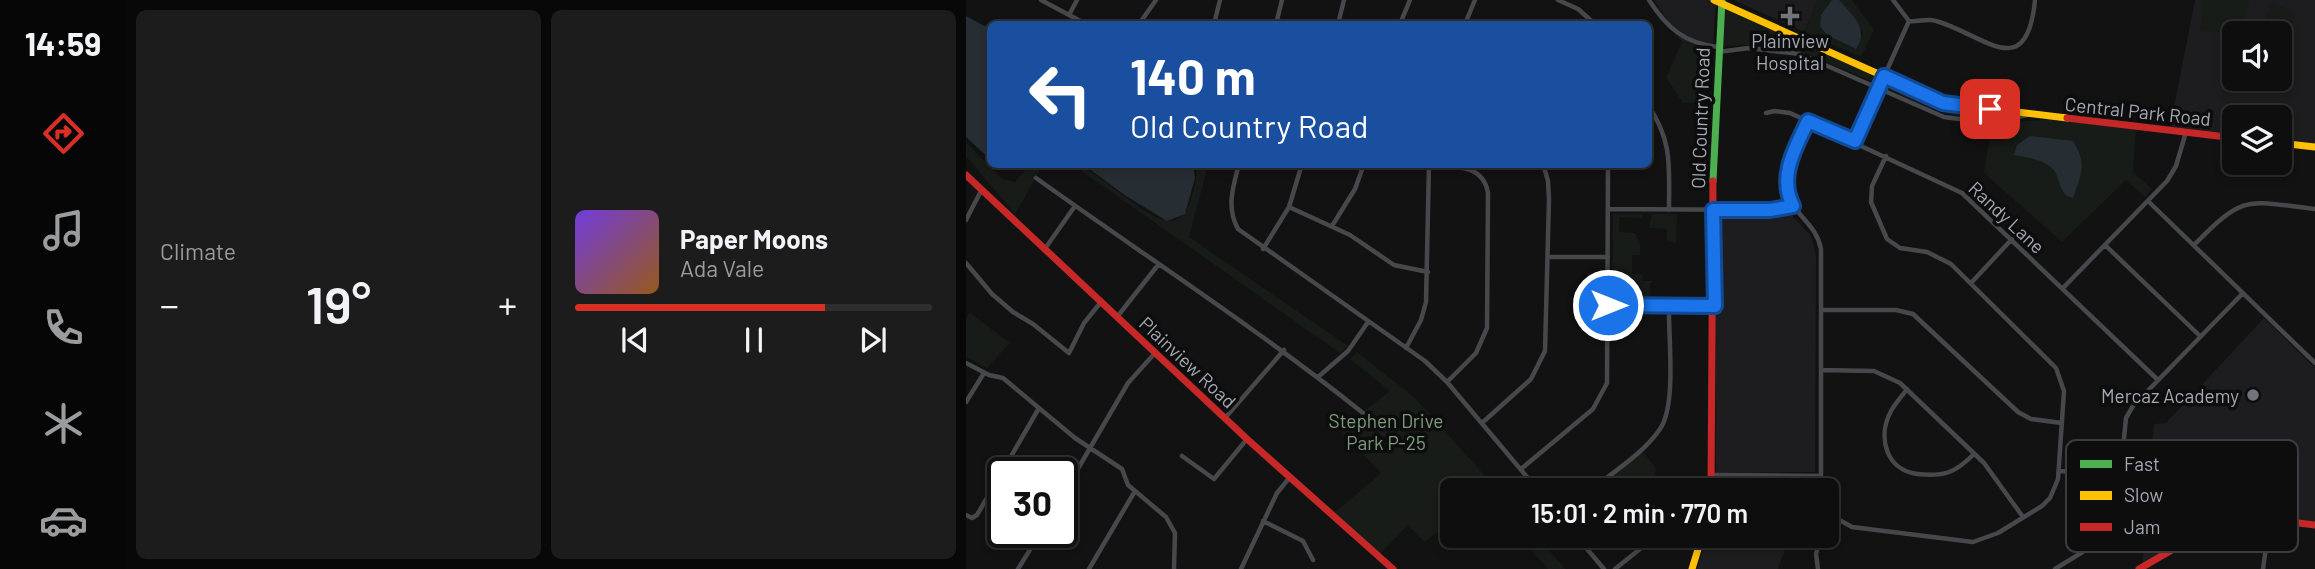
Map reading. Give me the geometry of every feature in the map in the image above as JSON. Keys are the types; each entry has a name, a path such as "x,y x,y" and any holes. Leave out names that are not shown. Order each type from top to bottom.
{"main road":[{"name":"Old Country Road","path":"1713,478 1715,306 1713,210 1719,1"},
{"name":"Central Park Road","path":"1719,1 1943,103 2222,136"},
{"path":"2292,144 2315,147"},
{"name":"Plainview Road","path":"966,175 1247,439 1393,569"},
{"path":"1692,569 1698,548"},
{"path":"2139,569 2168,552"}],"street":[{"path":"1041,0 1080,21"},
{"path":"1069,15 1077,0"},
{"path":"1141,21 1156,0"},
{"path":"1215,21 1220,0"},
{"path":"1277,21 1282,0"},
{"path":"1339,21 1344,0"},
{"path":"1401,21 1410,0"},
{"path":"1466,21 1475,0"},
{"path":"1558,0 1578,9 1592,21"},
{"name":"Central Park Road","path":"1649,0 1678,35 1688,41 1718,49 1749,48 1800,54 1944,117 1991,123 2037,115"},
{"path":"1893,0 1909,21"},
{"path":"1909,21 1937,21 2004,48 2019,44 2029,33 2035,0"},
{"path":"1855,141 1909,21"},
{"name":"Randy Lane","path":"1766,114 1783,110 1953,187 2012,239 2158,380"},
{"path":"1652,112 1665,135 1669,151 1669,209"},
{"path":"1713,475 1821,476 1822,310 1819,241 1793,206 1789,197 1787,171 1808,121"},
{"path":"2063,288 2173,172 2186,132"},
{"path":"1839,519 1860,529 1973,542 1990,537 2050,498 2059,471 2064,391 2056,368 1971,283 1941,257 1900,248 1883,234 1872,208 1871,193 1886,156"},
{"path":"1238,168 1231,195 1231,214 1238,229 1406,348 1447,382 1528,478"},
{"path":"1263,249 1289,207 1301,168"},
{"path":"1332,226 1355,189 1363,168"},
{"path":"1406,348 1424,311 1428,272 1429,168"},
{"path":"1447,382 1476,353 1487,328 1488,193 1485,180 1473,170 1455,168"},
{"path":"1482,423 1525,387 1543,358 1547,337 1548,257 1548,181 1544,168"},
{"path":"1521,470 1593,409 1603,394 1608,376 1608,168"},
{"path":"1036,178 1284,350 1363,413"},
{"path":"966,220 981,191"},
{"path":"2148,201 2315,363"},
{"path":"2194,245 2225,213 2243,204 2259,203 2315,209"},
{"path":"1044,250 1075,206"},
{"path":"1609,209 1770,210 1793,206"},
{"path":"1289,207 1332,226 1394,265 1428,272"},
{"path":"1971,283 2012,239"},
{"path":"2105,245 2200,337"},
{"path":"1548,257 1608,257"},
{"path":"966,263 1013,312 1034,324 1069,353 1084,323 1101,302"},
{"path":"1117,317 1158,265"},
{"path":"2124,440 2126,418 2158,380 2243,293"},
{"path":"1608,305 1715,306"},
{"path":"1605,478 1649,441 1664,423 1668,403 1669,305"},
{"path":"1822,310 1896,310 1913,314 2018,412 2039,421 2062,423"},
{"path":"1318,377 1348,351 1368,321"},
{"path":"1225,418 1284,350"},
{"path":"2310,358 2315,352"},
{"path":"1078,468 1128,383 1155,353"},
{"path":"966,363 984,373 1003,378 1122,469 1128,485 1172,525 1176,545 1174,569"},
{"path":"1821,370 1874,371 1892,377 1997,477 2023,518"},
{"path":"966,402 984,373"},
{"path":"1907,389 1888,418 1885,446 1894,466 1909,473 1944,476 1958,469 1974,453"},
{"path":"966,515 972,518 976,515 1039,408"},
{"path":"1182,456 1214,479 1247,439"},
{"path":"2059,471 2066,471"},
{"path":"1241,569 1277,493 1290,477"},
{"path":"1089,569 1135,491"},
{"path":"1263,522 1303,541 1313,560"},
{"path":"1017,569 1031,548"},
{"path":"1586,548 1604,569"},
{"path":"1615,569 1641,548"},
{"path":"1818,548 1818,569"},
{"path":"2055,569 2081,552"}],"shaded area":[{"path":"1654,0 1716,0 1713,48 1682,42"},
{"name":"Plainview Hospital","path":"1734,0 1818,0 1804,32"},
{"path":"1832,0 1839,0 1858,23 1861,35 1856,49 1827,35 1820,26 1821,15"},
{"path":"2195,0 2315,0 2315,144 2292,141 2292,105 2222,105 2222,133 2170,127"},
{"path":"966,16 987,27 987,156 966,137"},
{"path":"2030,136 2073,141 2082,169 2073,198 2064,193 2057,176 2047,164 2014,155 2017,145"},
{"path":"1088,168 1193,168 1195,178 1185,214 1167,221"},
{"path":"1790,213 1811,236 1816,256 1815,472 1716,473 1715,214"},
{"name":"Mercaz Academy","path":"2264,318 2315,368 2315,524 2298,522 2298,440 2153,440 2154,424 2166,423"},
{"path":"1703,548 1786,548 1778,569 1697,569"},
{"name":"Mercaz Academy","path":"2143,552 2163,552 2142,564"}],"green space":[{"path":"1818,0 1832,0 1827,35 1855,49 1863,33 1838,0 1852,0 1874,30 1861,57 1804,32"},
{"path":"2203,0 2249,0 2244,21 2222,21 2222,32 2200,31"},
{"path":"2273,2 2296,14 2292,21 2264,21"},
{"path":"1724,6 1874,76 1874,82 1802,52 1748,45 1720,46"},
{"path":"1682,42 1709,48 1704,102 1683,103 1666,77"},
{"path":"1890,84 1943,107 2006,116 1980,121 1963,118 1888,89"},
{"path":"2054,119 2136,127 2133,172 2152,189 2145,197 2126,180 2062,242 1984,173 1991,129 2016,122"},
{"path":"966,142 987,164 987,168 991,168 1002,179 1015,182 1027,168 1041,168 1015,214 966,156"},
{"path":"1077,168 1086,169 1153,216 1169,221 1181,217 1190,202 1196,168 1207,168 1189,237 1348,346 1340,353"},
{"path":"1613,214 1641,214 1643,218 1619,217 1619,232 1635,233 1640,243 1640,255 1632,255 1632,274 1642,275 1642,281 1653,281 1650,284 1649,301 1612,299"},
{"path":"1652,214 1677,214 1676,243 1667,240 1667,229 1649,228"},
{"path":"970,313 1010,343 987,368 966,357 966,319"},
{"name":"Stephen Drive Park P-25","path":"1357,352 1415,398 1487,478 1440,478 1440,530 1425,542 1408,525 1380,554 1334,513 1381,473 1340,430 1390,391 1350,359"},
{"path":"1641,450 1656,468 1655,478 1607,478"},
{"path":"1529,548 1547,548 1565,569 1548,569"}],"traffic: fast":[{"path":"1713,181 1722,0"}],"traffic: slow":[{"path":"1714,0 1943,103 2067,118"},
{"path":"2292,144 2315,147"},
{"path":"1692,569 1698,548"}],"traffic: jam":[{"path":"2067,118 2222,136"},
{"path":"966,175 1247,439 1393,569"},
{"path":"1711,478 1713,181"},
{"path":"2298,523 2315,525"},
{"path":"2139,569 2168,552"}],"place":[{"name":"Plainview Hospital","path":"1790,16"},
{"name":"Mercaz Academy","path":"2253,395"}],"route":[{"path":"1608,305 1715,306 1713,210 1770,210 1793,206 1786,183 1787,171 1808,121 1855,141 1884,76 1943,103 1990,109"}]}
